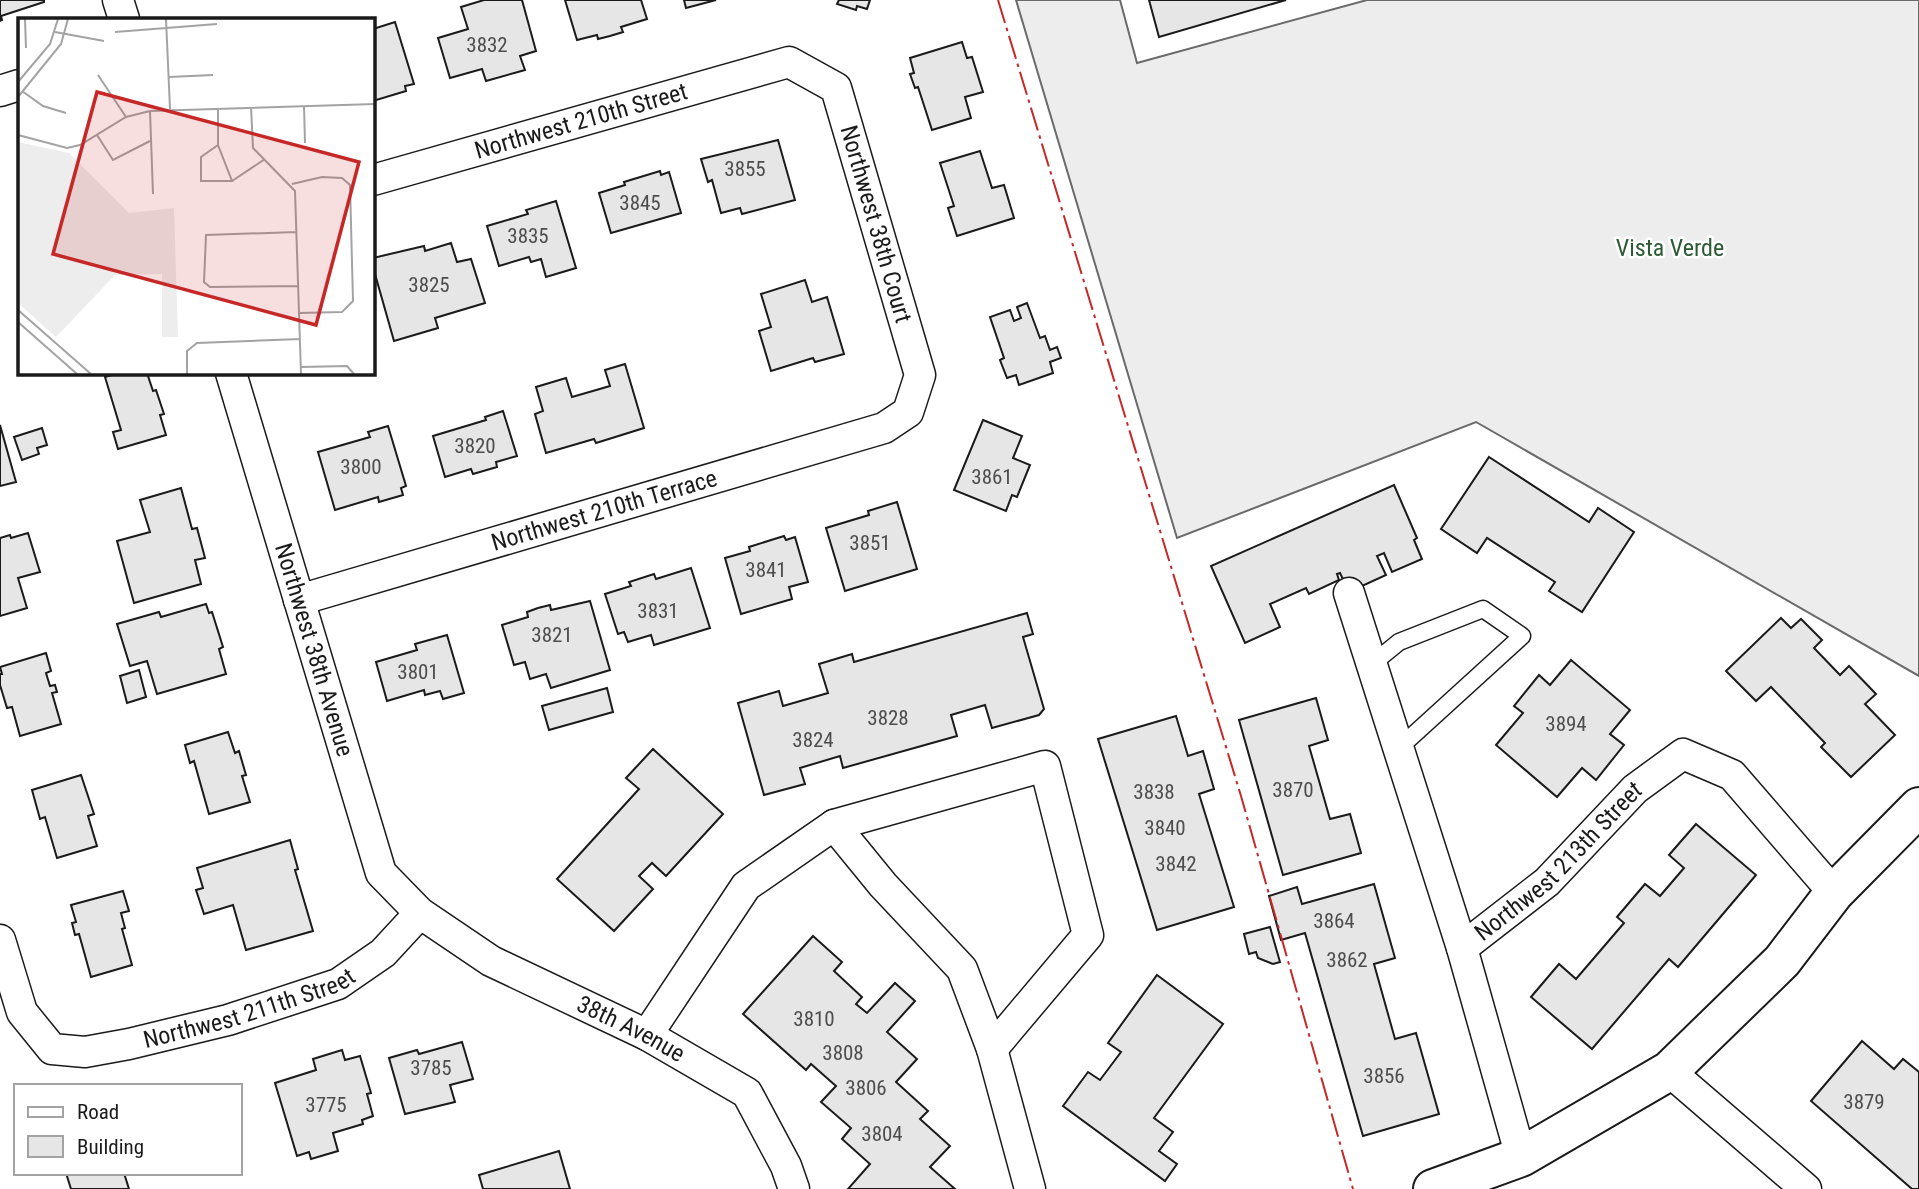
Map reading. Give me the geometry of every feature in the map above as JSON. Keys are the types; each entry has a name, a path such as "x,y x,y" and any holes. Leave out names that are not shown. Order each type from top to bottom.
{"street":[{"path":"118,0 124,18"},
{"name":"Northwest 210th Street","path":"374,180 789,62"},
{"name":"Northwest 38th Court","path":"789,62 836,88 920,375 908,412"},
{"path":"0,91 18,86"},
{"name":"Northwest 38th Avenue","path":"231,374 381,873 420,914"},
{"name":"Northwest 210th Terrace","path":"299,600 884,428 908,412"},
{"name":"Northwest 213th Street","path":"1349,593 1462,948 1547,882 1635,789 1683,754 1732,775 1834,892"},
{"path":"647,1035 746,886 834,825 1045,766 1088,935 992,1049"},
{"path":"1433,1189 1521,1157 1669,1071 1782,961 1834,892 1919,807"},
{"path":"834,825 883,885 962,969 992,1049 1030,1189"},
{"name":"38th Avenue","path":"420,914 491,961 647,1035 747,1093 786,1166 793,1189"},
{"name":"Northwest 211th Street","path":"0,940 22,1012 52,1049 85,1052 228,1020 338,984 383,953 420,914"},
{"path":"1462,948 1521,1157"},
{"path":"1669,1071 1806,1189"}],"lane":[{"path":"1372,664 1399,642 1483,609 1522,636 1399,748"}],"shaded area":[{"name":"Vista Verde","path":"1016,0 1120,0 1137,63 1367,0 1919,0 1919,676 1476,422 1177,538"}],"building":[{"path":"0,0 44,2 1,16 0,21"},
{"path":"484,0 522,0 536,51 520,56 525,70 486,81 482,69 450,78 438,38 468,29 461,7"},
{"path":"565,0 641,0 647,19 621,27 623,32 610,36 598,39 597,35 577,40"},
{"path":"684,0 716,0 686,8"},
{"path":"839,0 870,0 867,9 857,6 856,10 837,4"},
{"path":"1149,0 1286,0 1159,37"},
{"path":"395,22 414,84 405,86 406,91 374,101 374,29"},
{"path":"962,42 967,58 972,57 983,92 965,97 971,118 932,130 918,87 915,88 910,74 914,73 910,58"},
{"path":"778,140 795,200 742,214 740,208 721,213 712,180 708,182 701,159"},
{"path":"980,151 992,188 1004,185 1014,218 957,236 948,208 954,206 940,163"},
{"path":"660,171 661,175 669,172 681,213 611,233 599,193"},
{"path":"556,201 576,268 546,277 541,259 531,262 529,257 499,266 487,226 528,214 526,210"},
{"path":"451,243 457,262 471,259 485,303 435,318 438,328 394,341 374,271 374,258 424,246 425,251"},
{"path":"805,280 812,302 827,297 844,354 815,362 813,358 771,371 759,331 771,327 761,294"},
{"path":"1027,303 1040,338 1045,336 1050,350 1057,347 1061,358 1050,362 1053,373 1019,385 1016,375 1007,378 1000,360 1004,358 990,317 1010,310 1014,321 1021,318 1017,307"},
{"path":"625,364 644,428 596,443 594,439 546,453 535,414 543,411 536,387 566,378 572,397 610,386 605,370"},
{"path":"115,374 147,374 164,414 160,415 166,435 118,449 113,432 121,430 105,377"},
{"path":"503,411 517,456 496,462 497,467 473,474 471,469 445,477 433,436 486,420 485,417"},
{"path":"983,420 1022,436 1013,458 1030,465 1017,497 1012,495 1006,511 954,490"},
{"path":"0,425 16,482 0,486"},
{"path":"388,426 406,486 401,488 403,495 379,502 378,497 335,510 318,452 370,437 368,432"},
{"path":"42,428 47,445 37,448 39,454 22,460 14,437"},
{"path":"1489,457 1589,522 1598,508 1634,532 1582,612 1549,591 1555,582 1487,538 1477,553 1441,529"},
{"path":"1394,485 1417,538 1414,540 1422,559 1392,572 1384,553 1377,556 1386,575 1349,592 1340,573 1337,574 1339,580 1309,594 1306,588 1270,604 1280,627 1245,643 1211,566"},
{"path":"181,488 192,529 197,528 205,558 195,560 201,584 134,603 117,541 150,532 140,500"},
{"path":"897,502 917,569 845,591 826,528 869,515 868,511"},
{"path":"28,533 40,572 18,578 27,608 0,616 0,538"},
{"path":"784,536 786,540 795,537 808,582 789,587 792,599 741,614 725,558 750,551 749,547"},
{"path":"691,568 710,628 654,645 651,635 628,642 624,632 618,634 605,594 631,586 629,582 654,574 656,579"},
{"path":"590,601 610,670 551,688 546,674 530,679 525,662 514,665 502,625 528,617 527,612 538,608 550,605 551,610"},
{"path":"206,604 209,613 212,612 223,647 219,649 226,674 157,694 147,661 130,666 117,624 159,612 161,617"},
{"path":"1027,613 1033,634 1023,637 1044,709 1039,715 992,728 985,705 951,715 957,736 843,768 840,756 800,768 805,784 764,795 738,703 779,691 783,706 828,693 819,664 852,654 854,662"},
{"path":"1781,618 1791,628 1801,619 1822,640 1814,648 1840,675 1849,666 1876,694 1865,704 1895,735 1851,777 1821,747 1825,743 1771,687 1756,701 1726,671"},
{"path":"447,635 464,693 443,699 440,691 425,695 424,690 387,701 376,662 417,650 415,644"},
{"path":"46,653 51,671 46,673 50,686 55,685 57,692 52,693 61,724 20,736 12,707 7,708 0,685 0,667"},
{"path":"1571,660 1630,710 1610,734 1624,745 1596,780 1582,768 1557,797 1496,745 1523,713 1514,706 1539,675 1550,685"},
{"path":"139,670 146,697 127,703 120,676"},
{"path":"607,688 613,712 549,730 542,706"},
{"path":"1316,698 1328,740 1309,746 1330,819 1350,814 1361,853 1283,875 1239,720"},
{"path":"1176,716 1188,756 1203,751 1214,789 1199,794 1234,907 1157,930 1098,739"},
{"path":"228,732 235,753 239,751 246,775 242,776 250,802 209,814 194,761 190,763 185,745"},
{"path":"653,749 723,814 666,876 652,863 639,876 653,889 614,931 557,879 639,789 626,778"},
{"path":"81,775 94,814 88,816 97,846 57,858 45,817 40,819 32,790"},
{"path":"1696,824 1756,875 1678,967 1669,959 1592,1049 1531,997 1559,964 1576,979 1624,923 1617,917 1645,884 1660,896 1684,868 1669,855"},
{"path":"290,840 298,869 295,870 313,931 246,950 233,905 204,914 196,890 203,888 197,868"},
{"path":"1374,884 1395,958 1374,964 1395,1039 1416,1033 1439,1114 1363,1136 1305,933 1281,940 1269,896 1297,887 1302,904"},
{"path":"123,891 129,911 121,913 125,928 122,929 132,965 91,977 79,934 75,935 72,923 76,922 71,905"},
{"path":"1270,927 1280,962 1273,964 1258,958 1256,952 1249,954 1244,934"},
{"path":"813,936 842,962 834,971 862,997 856,1004 867,1013 895,983 915,1001 887,1032 917,1059 896,1082 928,1111 920,1119 950,1146 930,1167 955,1189 848,1189 870,1164 842,1139 851,1128 821,1102 836,1086 811,1064 806,1070 743,1014"},
{"path":"1157,975 1223,1024 1154,1118 1173,1132 1159,1151 1177,1164 1165,1181 1063,1106 1088,1072 1100,1080 1121,1052 1108,1043"},
{"path":"1862,1041 1894,1069 1903,1059 1919,1072 1919,1189 1912,1189 1811,1101"},
{"path":"462,1042 473,1079 450,1085 455,1102 405,1114 389,1058 417,1050 419,1054"},
{"path":"342,1050 345,1060 360,1056 371,1093 367,1094 373,1116 362,1120 363,1124 333,1133 338,1151 311,1159 309,1152 297,1156 275,1083 316,1070 313,1059"},
{"path":"559,1151 570,1189 483,1189 479,1175"},
{"path":"67,1175 125,1175 129,1189 71,1189"}],"power":[{"path":"998,0 1241,796 1353,1189"}]}
